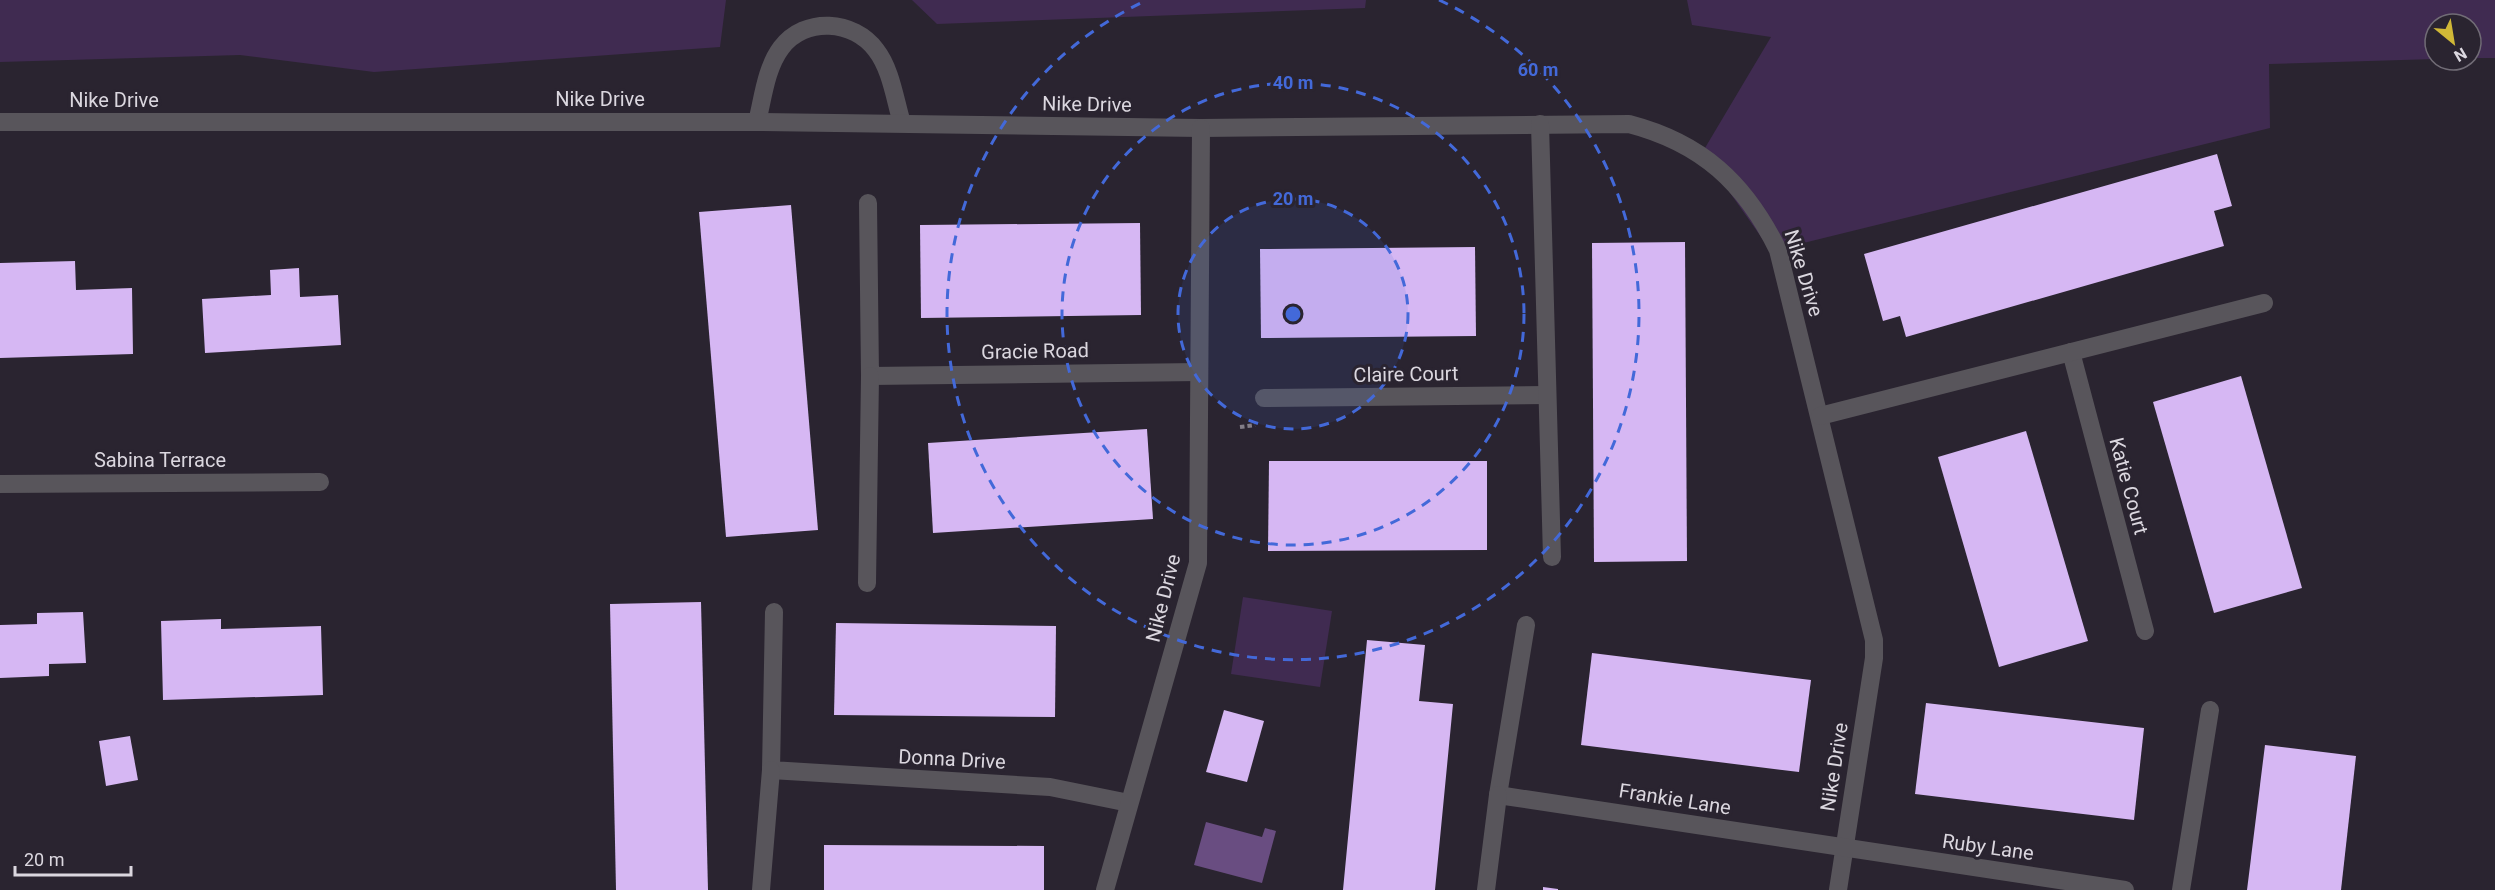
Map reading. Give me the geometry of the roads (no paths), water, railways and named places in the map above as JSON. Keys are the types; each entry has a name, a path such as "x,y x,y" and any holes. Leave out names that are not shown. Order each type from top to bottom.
{"street":[{"path":"758,122 772,65 781,47 795,35 812,27 831,25 848,28 865,37 878,52 902,123"},
{"name":"Nike Drive","path":"0,122 758,122 1201,128 1629,124 1661,133 1693,148 1736,185 1766,226 1778,250 1874,640 1874,658 1838,890"},
{"path":"1540,124 1552,558"},
{"name":"Nike Drive","path":"1105,890 1198,563 1201,128"},
{"path":"867,583 870,376 868,203"},
{"path":"1820,416 2264,303"},
{"name":"Katie Court","path":"2070,352 2145,631"},
{"name":"Gracie Road","path":"870,376 1199,372"},
{"name":"Claire Court","path":"1264,398 1547,395"},
{"name":"Sabina Terrace","path":"0,484 320,482"},
{"path":"761,890 771,770 774,612"},
{"path":"1486,890 1498,795 1526,625"},
{"path":"2181,890 2210,710"},
{"name":"Donna Drive","path":"771,770 1050,787 1129,803"},
{"name":"Frankie Lane","path":"1498,795 1845,848"},
{"name":"Ruby Lane","path":"1845,848 2125,890"}]}
